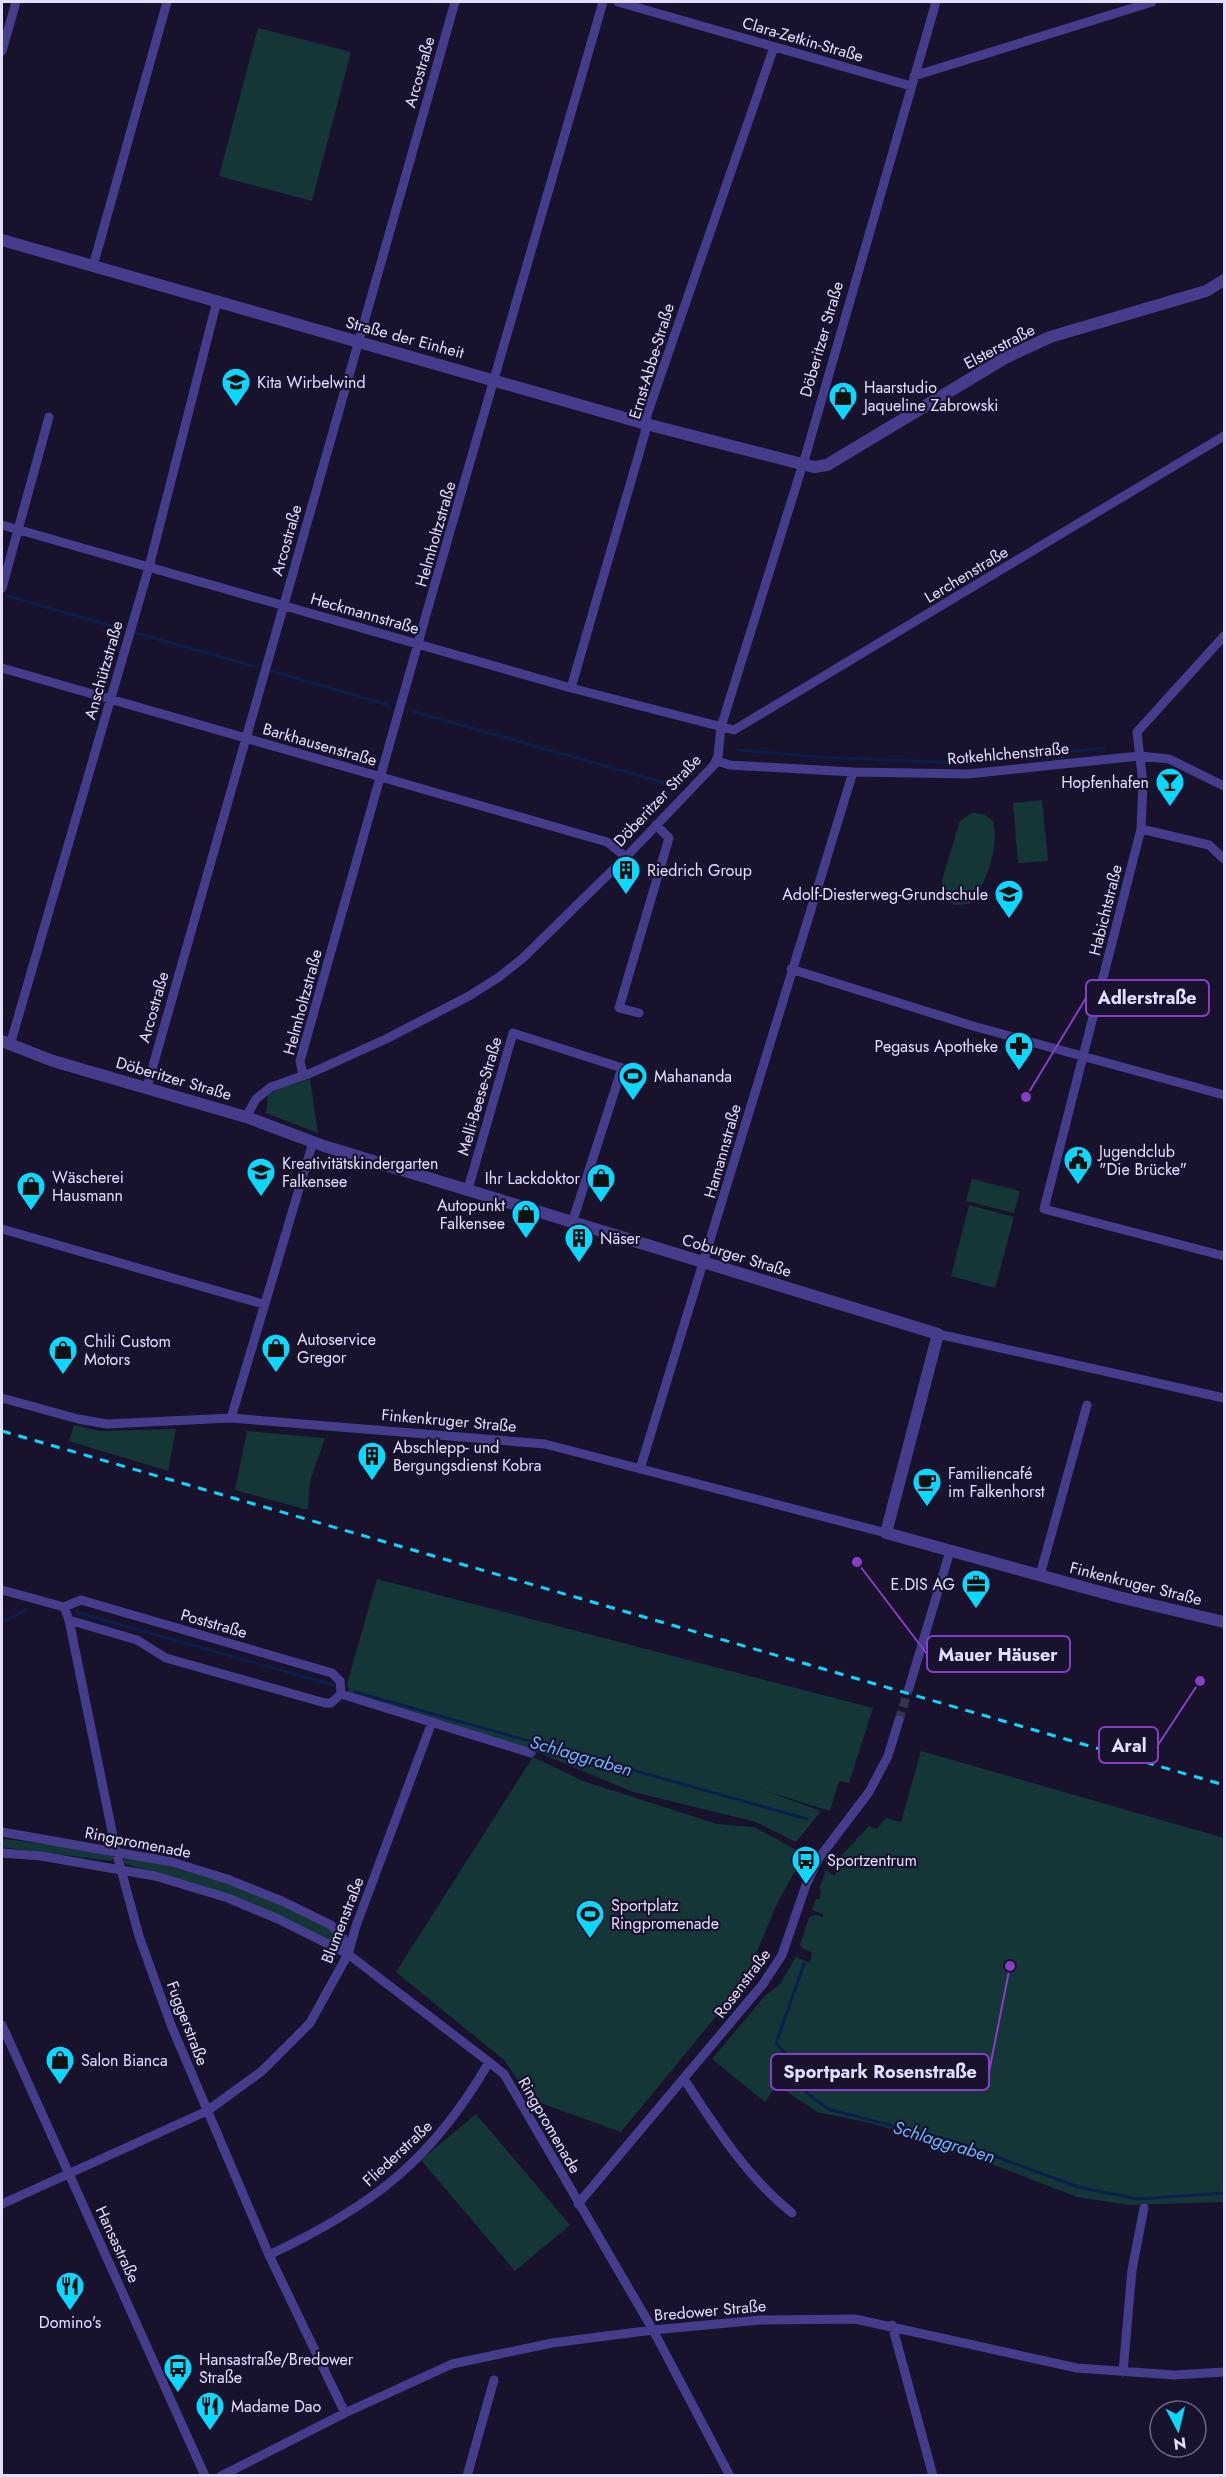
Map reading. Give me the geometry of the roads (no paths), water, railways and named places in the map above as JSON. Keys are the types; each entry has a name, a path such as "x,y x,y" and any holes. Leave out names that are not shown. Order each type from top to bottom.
{"street":[{"path":"2,51 16,2"},
{"path":"93,266 167,2"},
{"name":"Arcostraße","path":"147,1087 244,738 455,2"},
{"name":"Helmholtzstraße","path":"303,1075 300,1061 379,777 420,645 603,2"},
{"name":"Clara-Zetkin-Straße","path":"618,2 774,47 913,81"},
{"name":"Döberitzer Straße","path":"6,1043 53,1061 246,1117 250,1107 263,1092 386,1039 469,996 499,977 523,958 626,857 717,761 721,727 801,466 936,2"},
{"path":"913,81 1134,4 1152,2"},
{"name":"Ernst-Abbe-Straße","path":"571,688 669,350 774,47"},
{"name":"Straße der Einheit","path":"2,240 801,466"},
{"name":"Elsterstraße","path":"801,466 827,465 1005,358 1050,337 1206,291 1217,287 1224,280"},
{"name":"Anschützstraße","path":"6,1043 149,567 217,301"},
{"path":"2,588 49,417"},
{"name":"Lerchenstraße","path":"721,727 734,730 1224,436"},
{"name":"Heckmannstraße","path":"2,525 571,688 721,727"},
{"name":"Habichtstraße","path":"1224,636 1137,732 1143,784 1141,829 1044,1209 1224,1256"},
{"name":"Barkhausenstraße","path":"2,668 607,842 626,857"},
{"name":"Rotkehlchenstraße","path":"717,761 730,765 853,772 968,774 1139,756 1169,759 1224,786"},
{"name":"Hamannstraße","path":"640,1469 853,772"},
{"path":"639,1013 619,1008 669,838 656,825"},
{"path":"1141,829 1209,845 1224,860"},
{"path":"791,969 973,1026 1224,1095"},
{"name":"Melli-Beese-Straße","path":"468,1189 513,1033 622,1068 573,1220"},
{"name":"Coburger Straße","path":"246,1117 313,1142 938,1334 1224,1398"},
{"path":"231,1418 313,1142"},
{"path":"2,1229 263,1304"},
{"path":"886,1533 938,1334"},
{"name":"Finkenkruger Straße","path":"2,1398 78,1419 107,1424 231,1418 545,1444 1224,1622"},
{"path":"1040,1575 1087,1406"},
{"path":"909,1688 950,1551"},
{"name":"Poststraße","path":"2,1590 64,1606 81,1600 332,1673 340,1681 341,1694"},
{"path":"64,1606 69,1620 137,1640 166,1658 314,1700 331,1703 341,1694 430,1726 531,1753"},
{"name":"Fuggerstraße","path":"69,1620 120,1870 140,1936 171,2025 207,2111 269,2255 345,2413"},
{"name":"Rosenstraße","path":"578,2204 763,1984 782,1955 806,1885 826,1848 869,1792 888,1756 899,1720"},
{"name":"Blumenstraße","path":"2,2204 207,2111 262,2071 310,2023 348,1954 356,1926 430,1726"},
{"name":"Ringpromenade","path":"2,1832 172,1862 227,1879 282,1900 331,1925 343,1938 348,1954"},
{"name":"Ringpromenade","path":"2,1853 41,1856 154,1876 228,1898 278,1919 348,1954 504,2074 653,2330 730,2475"},
{"name":"Hansastraße","path":"2,2025 206,2475"},
{"name":"Fliederstraße","path":"269,2255 352,2212 388,2186 446,2128 469,2097 489,2062"},
{"path":"684,2079 731,2151 767,2192 792,2213"},
{"path":"1123,2372 1132,2270 1144,2208"},
{"name":"Bredower Straße","path":"221,2475 345,2413 452,2364 552,2343 653,2330 760,2320 855,2319 892,2325 1077,2368 1174,2375 1224,2372"},
{"path":"892,2325 933,2475"},
{"path":"467,2475 494,2380"}],"waterway":[{"path":"8,596 118,628"},
{"path":"136,633 253,666"},
{"path":"272,671 388,705"},
{"path":"412,711 672,785"},
{"path":"738,750 818,757 963,763 1104,748"},
{"name":"Schlaggraben","path":"2,1622 26,1610"},
{"name":"Schlaggraben","path":"76,1612 333,1685"},
{"name":"Schlaggraben","path":"355,1692 807,1819"},
{"name":"Schlaggraben","path":"804,1964 776,2043 785,2053 807,2093 828,2109 959,2143 1078,2187 1138,2199 1224,2193"}],"tunnel":[{"path":"899,1720 909,1688"}],"railway":[{"path":"2,1431 1224,1785"}],"place":[{"name":"Kita Wirbelwind","path":"236,408"},
{"name":"Haarstudio Jaqueline Zabrowski","path":"843,422"},
{"name":"Hopfenhafen","path":"1170,808"},
{"name":"Riedrich Group","path":"626,896"},
{"name":"Adolf-Diesterweg-Grundschule","path":"1009,920"},
{"name":"Pegasus Apotheke","path":"1019,1072"},
{"name":"Adlerstraße","path":"1026,1097"},
{"name":"Mahananda","path":"633,1102"},
{"name":"Jugendclub \"Die Brücke\"","path":"1078,1186"},
{"name":"Kreativitätskindergarten Falkensee","path":"261,1198"},
{"name":"Ihr Lackdoktor","path":"601,1204"},
{"name":"Wäscherei Hausmann","path":"31,1212"},
{"name":"Autopunkt Falkensee","path":"526,1240"},
{"name":"Näser","path":"579,1264"},
{"name":"Autoservice Gregor","path":"276,1374"},
{"name":"Chili Custom Motors","path":"63,1376"},
{"name":"Abschlepp- und Bergungsdienst Kobra","path":"372,1482"},
{"name":"Familiencafé im Falkenhorst","path":"927,1508"},
{"name":"Mauer Häuser","path":"857,1562"},
{"name":"E.DIS AG","path":"976,1610"},
{"name":"Aral","path":"1200,1681"},
{"name":"Sportzentrum","path":"806,1886"},
{"name":"Sportplatz Ringpromenade","path":"590,1940"},
{"name":"Sportpark Rosenstraße","path":"1010,1966"},
{"name":"Salon Bianca","path":"60,2086"},
{"name":"Domino's","path":"70,2312"},
{"name":"Hansastraße/Bredower Straße","path":"178,2394"},
{"name":"Madame Dao","path":"210,2432"}]}
